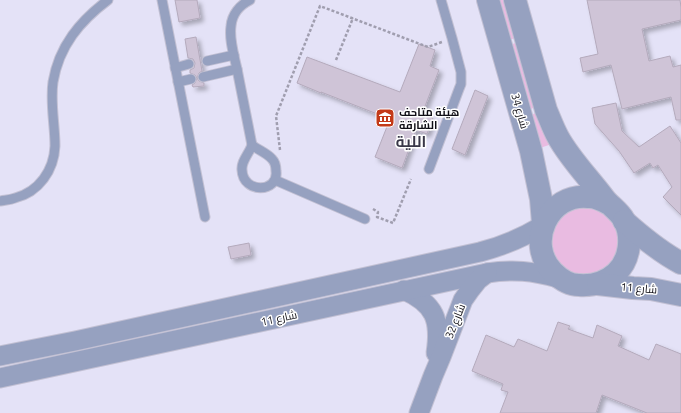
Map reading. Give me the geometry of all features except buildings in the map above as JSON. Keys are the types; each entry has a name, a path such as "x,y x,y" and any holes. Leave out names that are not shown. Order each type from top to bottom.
{"street":[{"name":"شارع 34","path":"488,0 537,175 543,225"},
{"path":"515,0 551,124 567,151 609,204"},
{"path":"588,196 609,204 618,211 628,232 629,242 627,254 623,264 608,279 598,284 587,286 577,285 558,278 544,260 541,249 540,238 543,225 549,214 566,200 577,197 588,196"},
{"path":"624,221 654,246 681,263"},
{"name":"شارع 11","path":"0,356 75,341 480,252 513,242 528,235 543,225"},
{"name":"شارع 11","path":"0,378 487,273 501,271 530,271 558,278"},
{"name":"شارع 32","path":"419,413 463,300 474,285 487,273"},
{"name":"شارع 11","path":"598,284 633,288 651,288 681,295"},
{"name":"شارع 32","path":"404,290 423,301 434,314 437,321 438,341 433,376"}],"lane":[{"path":"0,201 25,195 37,186 47,175 54,156 55,146 52,98 58,65 64,49 72,35 82,22 108,0"},
{"path":"162,0 205,217"},
{"path":"250,0 242,4 234,14 231,26 231,38 252,145 242,166 242,171 245,181 249,185 260,188 266,187 275,180 277,174 276,169 269,156 252,145"},
{"path":"429,169 461,84 461,72 440,0"},
{"path":"207,61 234,55"},
{"path":"175,68 189,64"},
{"path":"203,77 237,69"},
{"path":"178,82 191,79"},
{"path":"275,180 365,219"}],"path":[{"path":"276,152 281,152 276,116 320,6 428,47 452,38"},
{"path":"336,60 353,18"},
{"path":"365,219 368,207 378,212 377,217 393,223 411,179"}],"shaded area":[{"path":"497,0 506,0 516,38 508,40"},
{"path":"518,42 536,107 528,110 510,45"},
{"path":"538,112 552,144 540,148 531,115"},
{"path":"585,207 598,210 609,217 616,228 619,241 616,254 609,265 598,272 585,275 572,272 561,265 554,254 551,241 554,228 561,217 572,210"}],"place":[{"name":"هيئة متاحف الشارقة","path":"385,118"}],"district":[{"name":"اللية","path":"411,142"}]}
